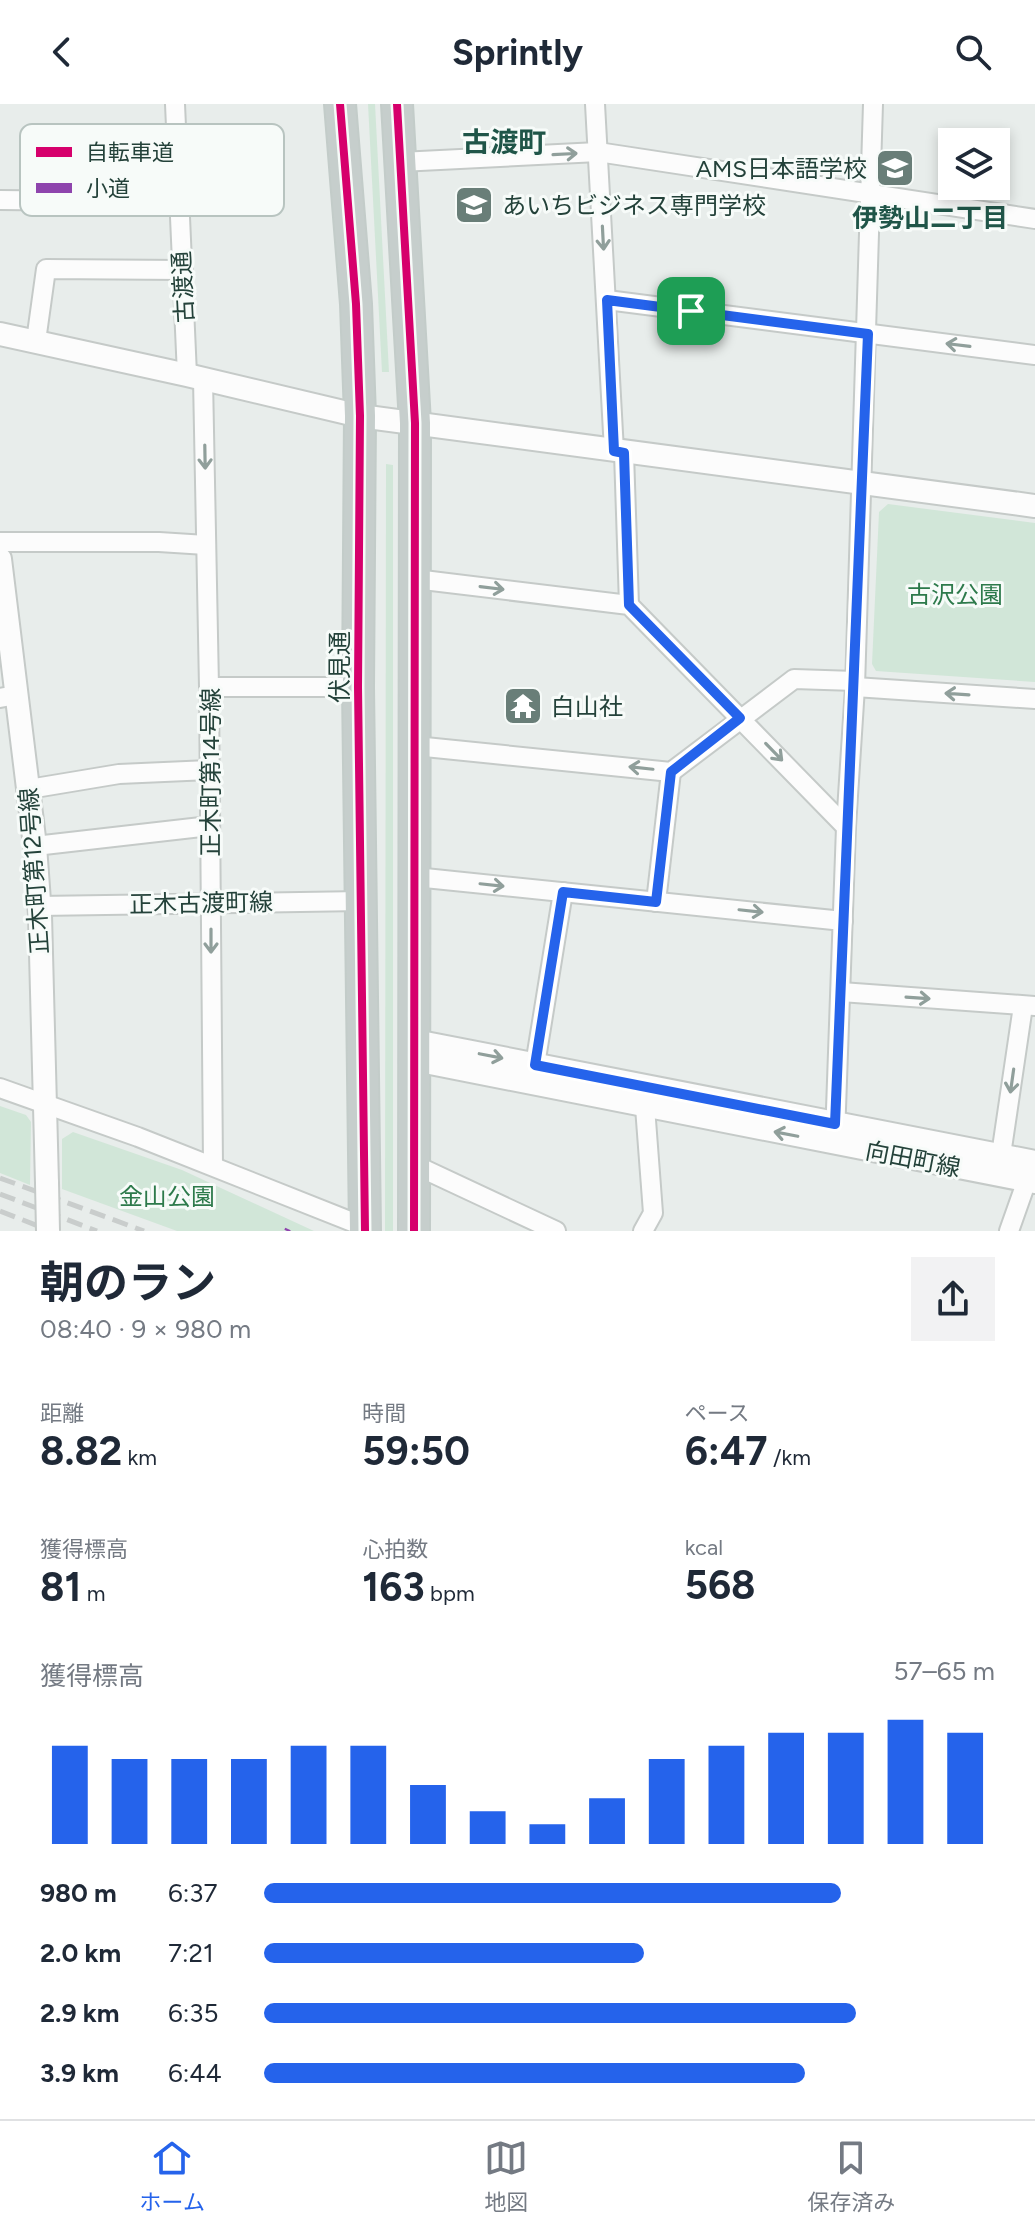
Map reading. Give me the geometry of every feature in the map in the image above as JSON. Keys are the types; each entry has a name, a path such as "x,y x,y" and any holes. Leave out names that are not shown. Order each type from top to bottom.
{"highway":[{"name":"伏見通","path":"340,104 356,304 360,416 358,687 365,1229"},
{"path":"397,104 415,423 414,1231"}],"street":[{"name":"古渡通","path":"175,104 176,124"},
{"path":"595,104 629,605"},
{"path":"835,1134 868,334 873,104"},
{"path":"400,162 598,152 1035,219"},
{"path":"0,200 20,200"},
{"name":"古渡通","path":"181,216 183,270 195,377"},
{"path":"36,341 46,269 183,270"},
{"path":"607,300 1035,355"},
{"path":"0,334 360,416 1035,506"},
{"name":"正木町第14号線","path":"195,377 206,545 213,1165"},
{"path":"0,542 206,545"},
{"name":"正木町第12号線","path":"0,559 8,696 29,789 35,846 48,1231"},
{"path":"415,579 629,605 846,827"},
{"path":"415,746 671,772 794,679 1035,699"},
{"path":"209,687 358,687"},
{"path":"29,789 119,774 209,770"},
{"path":"656,902 671,772"},
{"path":"35,846 210,826"},
{"path":"415,877 843,921"},
{"path":"535,1065 563,892"},
{"name":"正木古渡町線","path":"39,906 362,901"},
{"path":"841,992 1029,1006 1001,1155"},
{"name":"向田町線","path":"415,1050 535,1065 835,1134 1032,1175"},
{"name":"向田町線","path":"415,1050 645,1107 1001,1155 1032,1175"},
{"path":"0,1088 213,1165 365,1229"},
{"path":"643,1231 653,1213 645,1107"},
{"path":"415,1165 556,1231"},
{"path":"1009,1231 1032,1175"}],"green space":[{"path":"368,104 375,104 389,372 382,372"},
{"path":"386,464 393,465 393,1231 385,1231"},
{"name":"古沢公園","path":"888,504 1035,523 1035,682 876,671 872,664 879,512"},
{"path":"0,1106 26,1115 31,1122 30,1185 0,1173"},
{"name":"金山公園","path":"73,1132 182,1170 314,1231 177,1231 62,1189 62,1139"}],"railway":[{"path":"0,1178 144,1231"},
{"path":"0,1194 97,1231"},
{"path":"0,1211 51,1231"}],"cycle path":[{"path":"340,104 356,304 360,416 358,687 365,1231"},
{"path":"397,104 415,423 414,1231"}],"place":[{"name":"AMS日本語学校","path":"895,168"},
{"name":"あいちビジネス専門学校","path":"474,205"},
{"name":"白山社","path":"523,706"}],"district":[{"name":"古渡町","path":"504,142"},
{"name":"伊勢山二丁目","path":"930,218"}],"route":[{"path":"607,300 691,311 868,334 835,1124 535,1065 563,892 656,902 671,772 740,718 629,605 624,453 614,451 607,300"}]}
